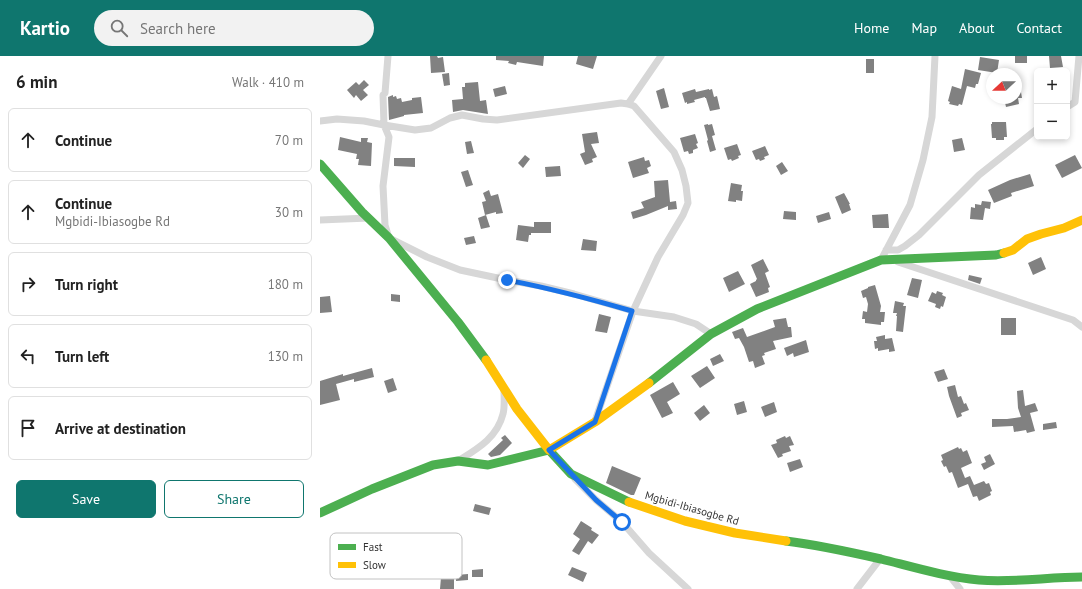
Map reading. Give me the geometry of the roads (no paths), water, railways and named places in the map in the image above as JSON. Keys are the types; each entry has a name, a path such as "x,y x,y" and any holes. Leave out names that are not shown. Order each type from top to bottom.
{"street":[{"path":"388,56 385,93 383,95 384,125 389,137 383,186 385,225 389,238 427,257 460,270 568,293 632,311 674,317 696,324 711,334"},
{"path":"628,104 661,56"},
{"path":"882,260 910,205 923,160 932,117 935,56"},
{"path":"1070,106 1079,96 1076,88 1079,56"},
{"path":"320,129 322,121 336,119 364,121 415,130 431,128 450,118 462,115 497,120 621,102 634,106 641,113 674,152 682,170 688,203 683,215 658,257 632,311 595,422"},
{"path":"886,250 898,250 905,246 979,175 1034,131"},
{"name":"Mgbidi-Ibiasogbe Rd","path":"320,164 362,212 389,238 458,322 486,358 530,427 571,474 631,503 685,520 735,533 808,544 880,559 931,572 979,580 1022,581 1082,577"},
{"path":"320,220 368,218"},
{"path":"320,513 372,489 433,465 458,461 488,465 549,450 595,422 638,391 711,334 757,309 882,260 996,255 1013,250 1027,239 1064,228 1082,220"},
{"path":"893,260 1073,320 1082,327"},
{"path":"458,461 482,445 496,431 504,414 504,388"},
{"path":"571,474 596,500 622,522 649,553 688,589"},
{"path":"857,589 880,559"},
{"path":"949,575 960,589"}]}
